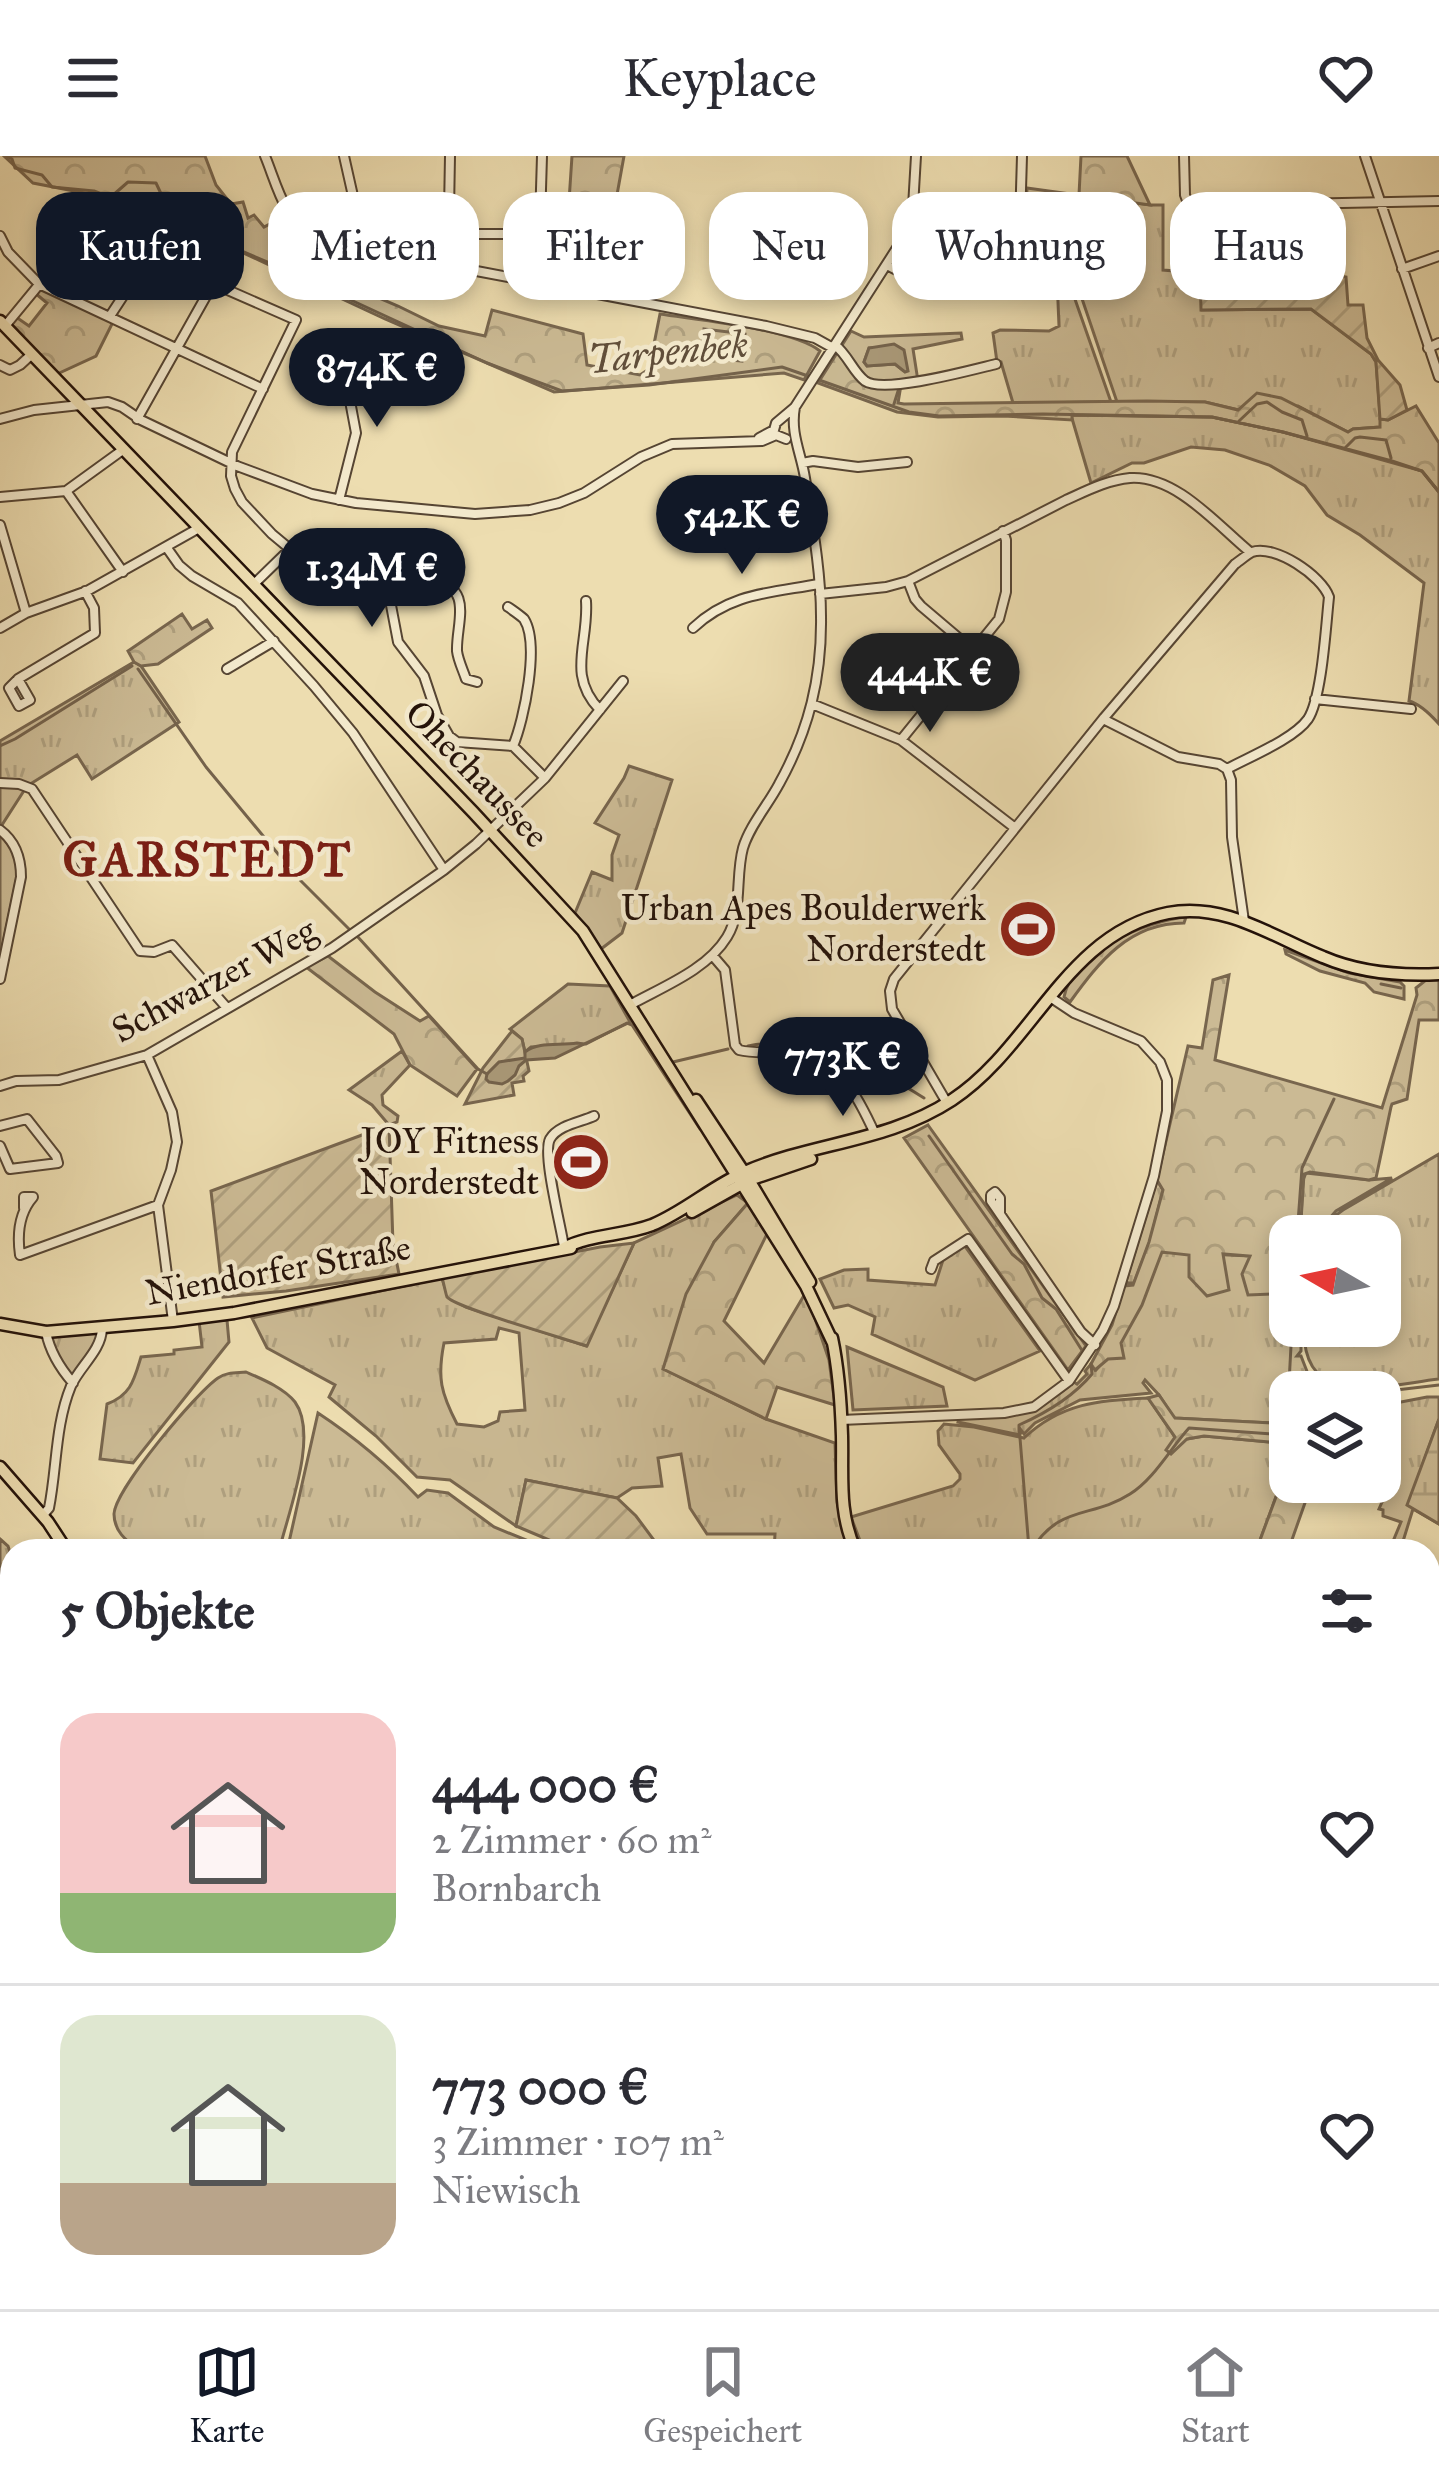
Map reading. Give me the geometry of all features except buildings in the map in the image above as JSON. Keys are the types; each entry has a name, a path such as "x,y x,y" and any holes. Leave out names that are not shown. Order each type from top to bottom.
{"main road":[{"name":"Ohechaussee","path":"2,323 583,931 681,1085 696,1100 806,1286 833,1342 840,1379 841,1498 850,1539"},
{"name":"Niendorfer Straße","path":"0,1324 46,1332 173,1321 620,1240 665,1225 743,1178 868,1141 947,1103 992,1069 1100,944 1142,921 1169,913 1193,911 1244,921 1350,966 1439,974"},
{"path":"0,1467 59,1539"}],"street":[{"path":"265,156 281,192"},
{"path":"344,156 353,192"},
{"path":"450,156 450,192"},
{"path":"479,233 532,234 540,222 542,156"},
{"path":"0,419 34,410 108,402 230,462 312,494 475,514 530,510 584,493 640,457 672,444 757,440 784,430 908,227 916,156"},
{"path":"886,266 930,280 1008,277 1019,257 1022,156"},
{"path":"1184,156 1185,195 1196,206 1439,201"},
{"path":"1366,156 1439,377"},
{"path":"0,236 36,281"},
{"path":"1402,268 1439,256"},
{"path":"479,271 815,338 843,351 861,378 876,385 996,364"},
{"path":"2,323 36,287"},
{"path":"244,297 296,320 230,462 242,502 290,549 353,576 390,600 398,642 424,676 449,736 457,742 513,746 545,778"},
{"path":"74,300 263,389"},
{"path":"110,316 120,300"},
{"path":"137,419 205,300"},
{"path":"1428,348 1439,343"},
{"path":"339,500 356,434 350,401 368,344"},
{"path":"0,365 16,368 32,354"},
{"path":"630,1005 713,956 729,935 736,916 745,842 804,736 820,640 819,589 801,458 784,430"},
{"path":"0,497 65,491 124,448"},
{"path":"801,458 858,467 908,462"},
{"path":"693,628 731,602 908,581 1091,488 1144,479 1187,498 1250,552 1275,553 1325,585 1329,597 1311,713 1303,725 1227,769"},
{"path":"65,491 123,572"},
{"path":"0,525 26,614"},
{"path":"0,628 123,572 200,528"},
{"path":"901,740 999,620 1006,599 1003,531"},
{"path":"166,548 192,576 238,603 274,641 353,733 444,870"},
{"path":"254,584 290,549"},
{"path":"947,1103 892,1009 892,985 1102,719 1234,564 1250,552"},
{"path":"390,600 403,585 420,578 431,578 454,590 462,614 460,664 466,679 477,682"},
{"path":"908,581 921,606 974,651"},
{"path":"18,680 95,633 94,608 85,591"},
{"path":"586,601 581,682 600,710"},
{"path":"508,607 523,618 530,640 526,693 513,746"},
{"path":"227,669 274,641"},
{"name":"Schwarzer Weg","path":"0,1086 59,1080 147,1055 332,948 444,870 490,830 545,778 623,681"},
{"path":"1315,699 1412,709"},
{"path":"812,704 901,740 1015,828"},
{"path":"1102,719 1178,757 1227,769 1244,921"},
{"path":"0,782 32,788 140,951 172,945 227,1008"},
{"path":"0,830 15,847 21,877 0,979"},
{"path":"713,956 725,970 735,1045 740,1050 795,1052 832,1065 855,1094 876,1136"},
{"path":"841,1420 1019,1412 1047,1400 1069,1381 1095,1345 1114,1306 1154,1176 1167,1111 1167,1081 1160,1062 1141,1041 1074,1013 1050,997"},
{"path":"147,1055 172,1112 177,1142 158,1205 173,1321"},
{"path":"564,1248 549,1143 557,1132 594,1116"},
{"path":"0,1126 26,1119 58,1163 10,1169 0,1146"},
{"path":"24,1208 20,1255 158,1205"},
{"path":"1000,1214 1081,1332 1095,1345"},
{"path":"931,1269 934,1261 968,1239 1069,1381"},
{"path":"43,1516 49,1508 64,1410 73,1383 100,1342 102,1329"},
{"path":"46,1332 56,1360 73,1383"}],"green space":[{"path":"4,156 205,156 222,192 79,192 33,183"},
{"path":"572,156 624,156 618,192 570,192"},
{"path":"1081,156 1127,156 1144,192 1079,192"},
{"path":"1146,204 1163,205 1163,270 1170,271 1170,300 1201,300 1202,310 1311,309 1376,362 1381,427 1348,432 1298,406 1239,410 1205,402 1117,402 1082,300 1146,300"},
{"path":"244,205 248,218 254,215 264,227 268,225 268,264 244,253"},
{"path":"1346,277 1348,305 1363,305 1367,338 1378,360 1400,385 1407,410 1380,419 1376,362 1371,354 1311,309 1201,310 1201,300 1346,300"},
{"path":"43,300 67,300 113,322 96,356 55,375 9,326 16,317 29,326 47,303"},
{"path":"344,300 384,300 439,326 485,336 492,310 583,334 587,365 640,375 649,369 660,314 768,331 820,351 804,380 784,373 554,392"},
{"path":"1058,300 1075,300 1111,402 1013,403 1001,362 997,362 993,333 1049,331 1059,326"},
{"path":"704,329 745,334 742,361 701,357"},
{"path":"851,331 864,337 961,333 962,339 913,349 918,381 901,385 898,403 1205,402 1238,410 1257,393 1281,398 1348,432 1380,427 1380,419 1388,420 1416,406 1439,443 1439,492 1422,471 1212,417 938,417 897,412 818,383","holes":["893,347 904,371 895,364 867,366 869,348"]},
{"path":"1071,415 1212,417 1422,471 1439,492 1439,724 1409,701 1424,583 1327,515 1305,486 1269,465 1225,450 1191,447 1132,463 1091,483"},
{"path":"182,614 192,629 207,620 212,628 158,664 134,662 128,651"},
{"path":"134,662 179,722 92,779 77,755 27,786 0,828 0,741"},
{"path":"629,766 672,780 622,933 601,949 575,913 592,872 612,880 612,855 619,835 595,823"},
{"path":"0,832 20,862 0,958"},
{"path":"1186,917 1184,923 1131,937 1104,959 1070,1002 1064,997 1070,981 1096,953 1132,932"},
{"path":"1285,950 1349,973 1400,982 1404,999 1320,971"},
{"path":"328,956 420,1021 429,1016 477,1069 457,1096 410,1065 394,1034 306,967"},
{"path":"1229,975 1215,1060 1382,1108 1416,988 1426,980 1439,980 1439,1020 1419,1020 1407,1099 1392,1104 1376,1178 1304,1174 1301,1215 1269,1215 1269,1294 1248,1295 1242,1274 1250,1256 1223,1254 1229,1290 1207,1296 1189,1277 1189,1255 1162,1252 1121,1343 1124,1358 1108,1359 1095,1370 1091,1364 1112,1325 1124,1286 1133,1285 1149,1242 1163,1190 1157,1180 1188,1046 1202,1048 1213,980"},
{"path":"568,984 610,986 630,1022 584,1044 531,1047 525,1052 522,1039 510,1029"},
{"path":"512,1031 522,1039 529,1071 524,1081 512,1083 514,1095 465,1104 483,1068"},
{"path":"402,1051 410,1065 382,1095 383,1105 398,1116 389,1125 372,1105 349,1090"},
{"path":"389,1125 393,1244 399,1274 223,1297 211,1191"},
{"path":"928,1125 1086,1346 1068,1370 904,1138"},
{"path":"1439,1154 1439,1379 1401,1384 1401,1371 1316,1371 1306,1347 1401,1347 1401,1215 1336,1215"},
{"path":"1306,1173 1392,1178 1332,1215 1301,1215"},
{"path":"1157,1180 1163,1190 1150,1241 1134,1283 1128,1283 1126,1281"},
{"path":"737,1195 748,1203 714,1242 664,1369 766,1419 835,1443 837,1502 846,1539 707,1534 690,1508 681,1454 658,1458 662,1486 632,1488 617,1498 526,1480 516,1526 450,1480 417,1477 329,1397 335,1385 267,1348 252,1318 442,1278 448,1297 466,1307 586,1346 634,1243","holes":["499,1328 519,1333 525,1410 500,1412 498,1421 484,1427 457,1424 442,1385 444,1343 496,1339"]},
{"path":"748,1203 768,1232 724,1321 764,1363 806,1292 829,1360 835,1405 777,1387 766,1419 663,1369 686,1294 714,1242"},
{"path":"634,1243 587,1346 455,1302 447,1297 442,1278 600,1247"},
{"path":"964,1245 1040,1351 975,1380 872,1334 875,1317 848,1305 834,1308 820,1279 844,1270 868,1269 868,1280 935,1285 943,1260"},
{"path":"1161,1252 1251,1256 1269,1283 1269,1347 1301,1347 1297,1356 1307,1371 1269,1371 1269,1423 1174,1418 1145,1380 1151,1393 1080,1400 1035,1423 1024,1434 1021,1430 1020,1435 958,1422 959,1418 1008,1416 1033,1409 1077,1384 1091,1364 1096,1370 1119,1342"},
{"path":"227,1320 229,1342 133,1463 100,1459 107,1404 126,1391 141,1357 202,1347 199,1321"},
{"path":"100,1331 100,1339 73,1380 63,1369 49,1334"},
{"path":"847,1347 943,1387 947,1406 853,1410"},
{"path":"246,1372 272,1384 295,1402 302,1416 303,1454 282,1539 126,1539 114,1514 128,1484 176,1421 225,1375"},
{"path":"1159,1395 1175,1418 1269,1423 1269,1442 1204,1436 1187,1439 1171,1454 1166,1450 1175,1437 1148,1398"},
{"path":"1439,1397 1439,1419 1421,1469 1439,1524 1413,1509 1404,1539 1394,1539 1401,1522 1383,1516 1382,1503 1401,1503 1401,1402"},
{"path":"1148,1398 1175,1437 1269,1442 1269,1503 1274,1503 1260,1539 859,1539 851,1517 953,1486 960,1479 939,1445 938,1431 944,1424 1024,1438 1052,1417 1082,1406"},
{"path":"318,1413 371,1452 418,1497 427,1490 448,1493 494,1527 524,1539 290,1539"},
{"path":"1439,1419 1439,1524 1407,1505"},
{"path":"526,1480 617,1498 653,1539 547,1539 516,1526"},
{"path":"1274,1503 1305,1503 1292,1539 1260,1539"}],"shaded area":[{"path":"894,344 904,350 908,371 895,364 867,366 864,362 869,348"},
{"path":"584,1044 555,1058 526,1060 502,1084 486,1079 499,1062 525,1058 531,1049"}],"waterway":[{"name":"Tarpenbek","path":"7,156 15,168 42,175 52,187 94,191 171,221 487,363 562,391 782,367 808,376"},
{"path":"117,192 128,182 156,183 160,192"},
{"name":"Tarpenbek","path":"819,380 909,412 939,416 1212,417 1392,461 1422,471 1439,492"},
{"path":"894,404 899,388"},
{"name":"Tarpenbek","path":"1239,421 1257,404 1267,402 1302,420 1307,436"},
{"name":"Tarpenbek","path":"1346,447 1360,437 1386,440 1391,458"},
{"path":"0,746 132,666"},
{"path":"138,669 206,767 298,878 351,931"},
{"path":"357,936 487,1074"},
{"path":"1381,984 1401,988"},
{"path":"586,1044 627,1023 632,1025 700,1129"},
{"path":"748,1046 771,1043 817,1049 862,1064 924,1098"},
{"path":"673,1062 728,1049"},
{"path":"1299,1215 1302,1168 1334,1099"},
{"path":"929,1136 1083,1352"},
{"path":"1290,1371 1291,1347"},
{"path":"1019,1435 1019,1425 1058,1404 1085,1382 1092,1374 1091,1364"},
{"path":"1401,1389 1439,1385"},
{"path":"1040,1539 1064,1519 1116,1502 1139,1488 1189,1428 1269,1434"},
{"path":"1020,1438 1028,1539"}],"place":[{"name":"Urban Apes Boulderwerk Norderstedt","path":"1028,929"},
{"name":"JOY Fitness Norderstedt","path":"581,1162"}],"district":[{"name":"GARSTEDT","path":"208,859"}]}
